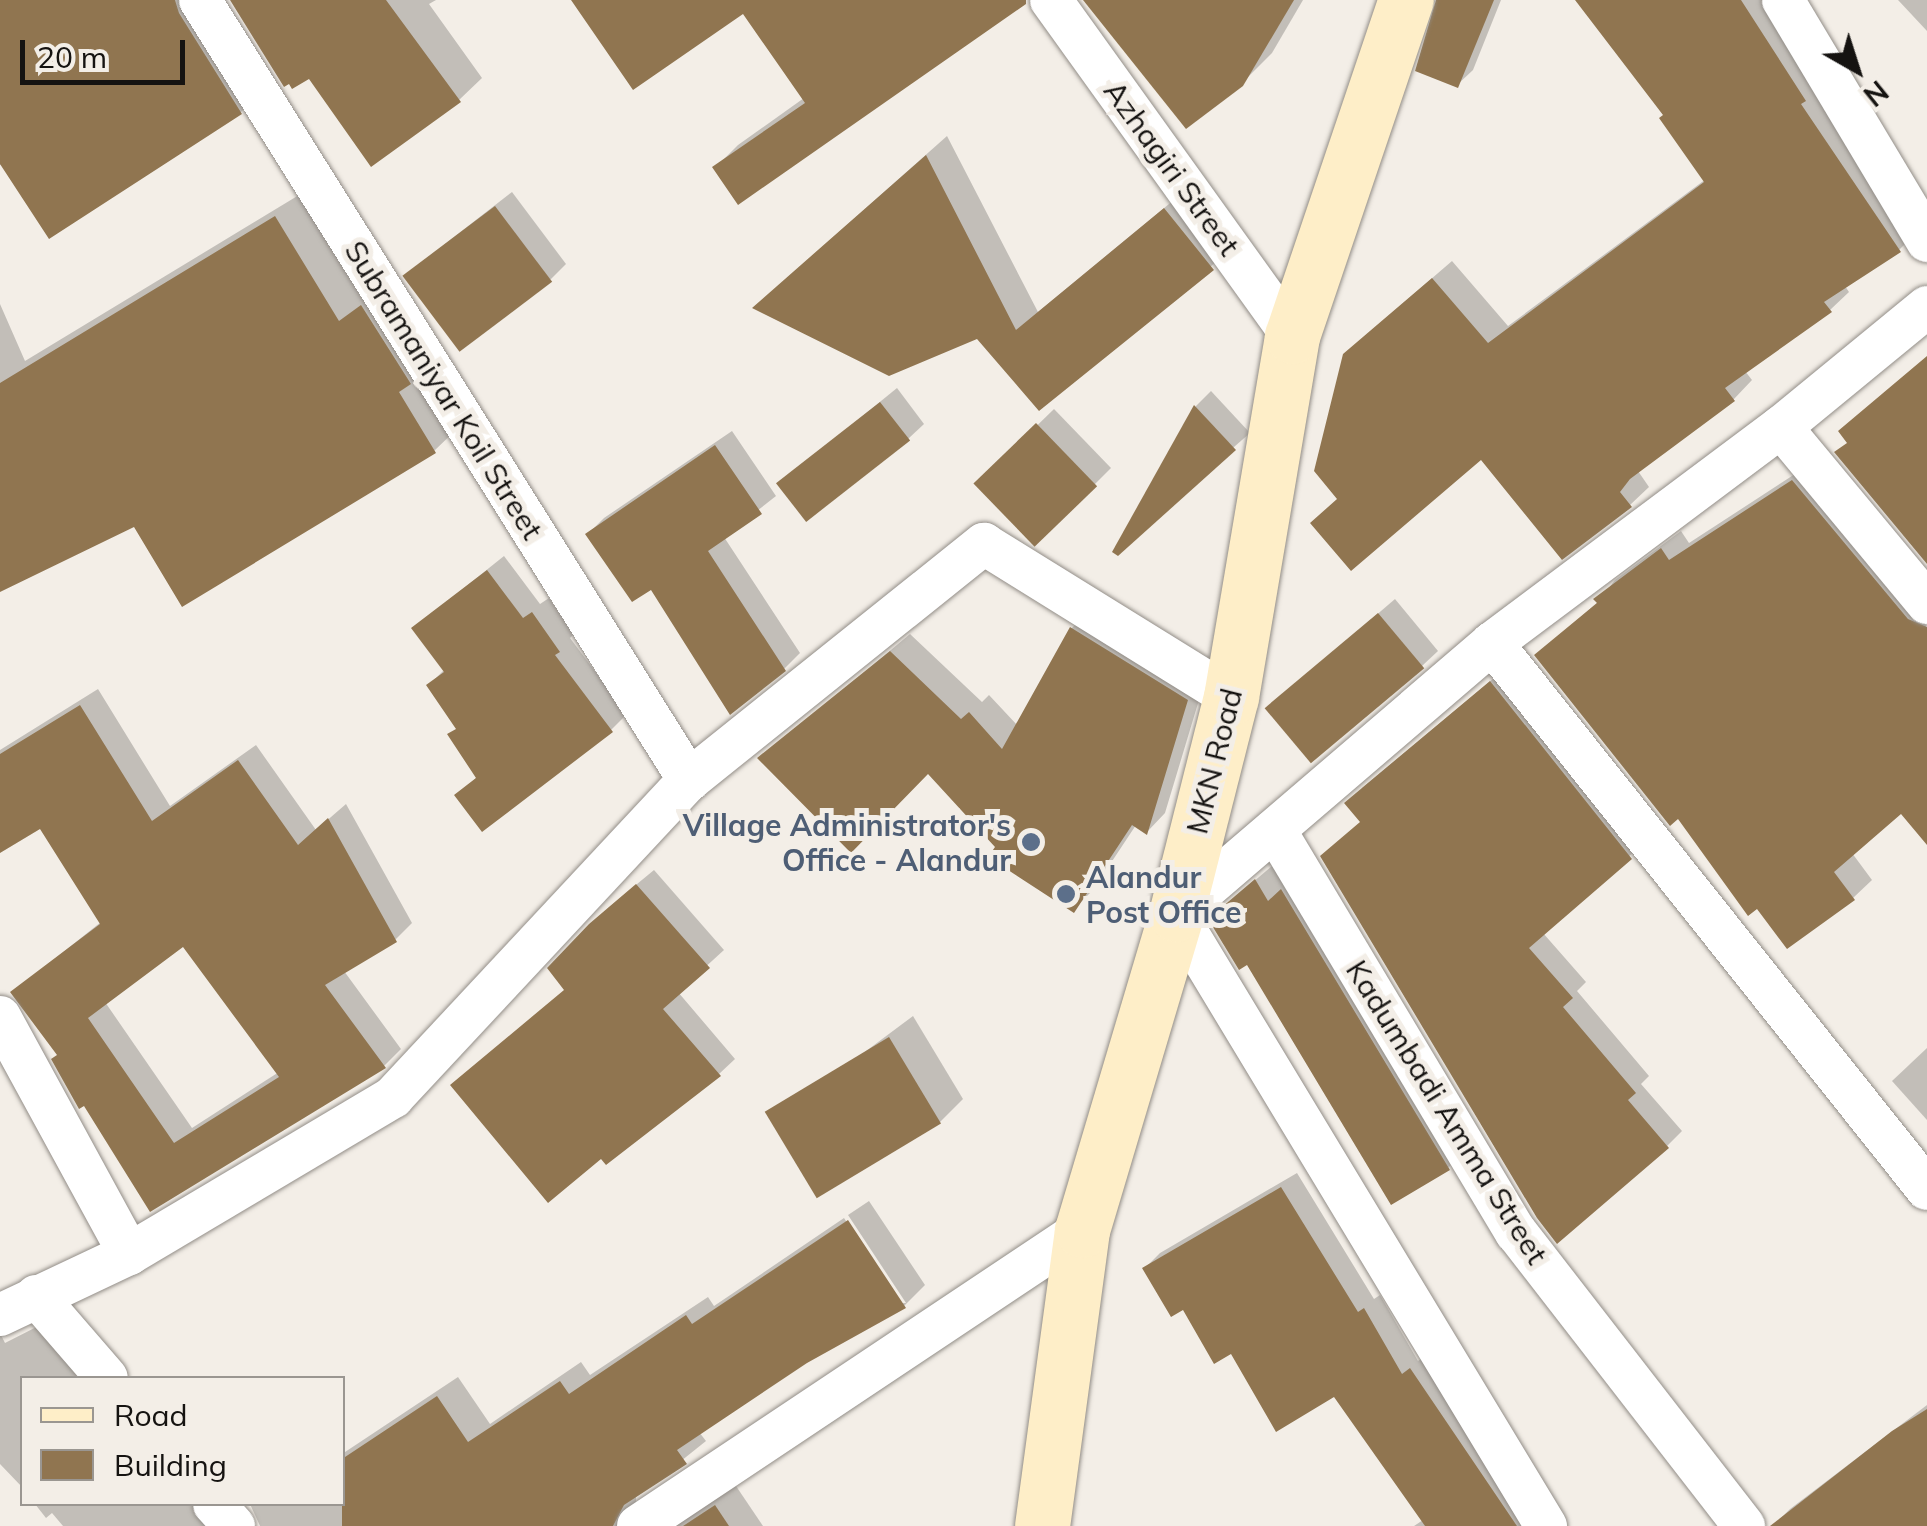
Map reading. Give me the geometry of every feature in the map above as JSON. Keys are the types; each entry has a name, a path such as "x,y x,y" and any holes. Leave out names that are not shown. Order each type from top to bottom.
{"street":[{"name":"Subramaniyar Koil Street","path":"200,0 689,780"},
{"name":"Azhagiri Street","path":"1051,0 1292,336"},
{"name":"MKN Road","path":"1035,1519 1082,1230 1176,914 1231,697 1292,336 1406,0"},
{"path":"1783,0 1927,241"},
{"path":"1546,1526 1176,914 1492,642 1781,427 1927,307"},
{"path":"1781,427 1927,603"},
{"path":"105,1376 18,1305 130,1254 394,1097 689,780 984,544 1231,697"},
{"path":"1492,642 1927,1189"},
{"name":"Kadumbadi Amma Street","path":"1275,830 1516,1232 1744,1526"},
{"path":"0,1017 130,1254"},
{"path":"638,1526 1082,1230"},
{"path":"216,1506 234,1526"}],"building":[{"path":"0,0 175,0 179,13 242,114 49,239 0,164"},
{"path":"230,0 386,0 461,102 371,167 309,79 292,89 289,84 284,87"},
{"path":"571,0 1026,0 1026,4 738,205 712,167 805,103 743,14 633,90"},
{"path":"1083,0 1294,0 1243,86 1186,129"},
{"path":"1436,0 1494,0 1458,88 1415,71"},
{"path":"1575,0 1741,0 1806,101 1801,104 1901,252 1824,302 1832,312 1725,388 1735,401 1630,479 1620,492 1632,507 1562,560 1481,460 1351,571 1310,523 1337,499 1314,471 1343,354 1432,278 1488,343 1704,182 1659,118 1663,115"},
{"path":"926,155 1016,330 1164,208 1214,270 1039,411 977,339 889,376 752,308"},
{"path":"495,206 552,282 460,352 402,276"},
{"path":"275,216 339,321 361,305 411,384 399,392 436,453 182,607 134,527 0,592 0,383"},
{"path":"1927,356 1927,564 1834,452 1847,443 1838,431"},
{"path":"880,402 910,441 806,522 776,483"},
{"path":"1194,405 1236,450 1118,556 1112,552"},
{"path":"1036,423 1097,486 1035,547 973,483"},
{"path":"715,445 762,514 708,551 786,671 730,715 651,590 632,602 585,534"},
{"path":"1792,480 1908,619 1927,627 1927,845 1901,814 1834,872 1855,900 1787,949 1757,909 1748,916 1678,819 1670,826 1534,655 1597,603 1593,599 1661,548 1669,560"},
{"path":"487,570 523,618 532,612 560,652 555,655 613,732 482,832 454,795 476,778 447,734 456,729 426,685 444,672 411,628"},
{"path":"1378,613 1424,668 1311,763 1265,708"},
{"path":"1070,627 1188,700 1147,835 1132,825 1074,913 988,857 995,847 928,774 851,853 757,758 890,651 961,719 969,712 1002,749"},
{"path":"1490,681 1632,859 1529,948 1573,998 1563,1007 1636,1093 1628,1100 1669,1148 1557,1244 1537,1218 1320,856 1360,822 1344,803"},
{"path":"80,705 152,821 238,760 298,845 328,818 397,942 325,985 386,1068 150,1212 84,1106 79,1109 51,1059 57,1055 10,992 100,924 40,829 0,853 0,754","holes":["183,947 279,1077 174,1143 88,1018"]},
{"path":"1255,879 1268,901 1281,889 1450,1170 1391,1205 1247,965 1239,970 1208,919"},
{"path":"636,884 710,968 663,1009 721,1076 606,1165 601,1159 548,1203 450,1085 564,990 547,968 589,924"},
{"path":"889,1037 941,1124 817,1198 765,1112"},
{"path":"1281,1187 1358,1312 1364,1308 1402,1374 1410,1368 1517,1526 1425,1526 1334,1397 1276,1432 1231,1354 1214,1364 1183,1310 1171,1317 1142,1268"},
{"path":"848,1220 906,1308 807,1363 677,1450 687,1464 624,1505 613,1526 342,1526 345,1457 437,1396 468,1442 560,1381 569,1394 686,1315 692,1324"},
{"path":"1927,1409 1927,1526 1770,1526 1892,1431"},
{"path":"715,1505 729,1526 683,1526"}],"place":[{"name":"Village Administrator's Office - Alandur","path":"1031,842"},
{"name":"Alandur Post Office","path":"1066,894"}]}
